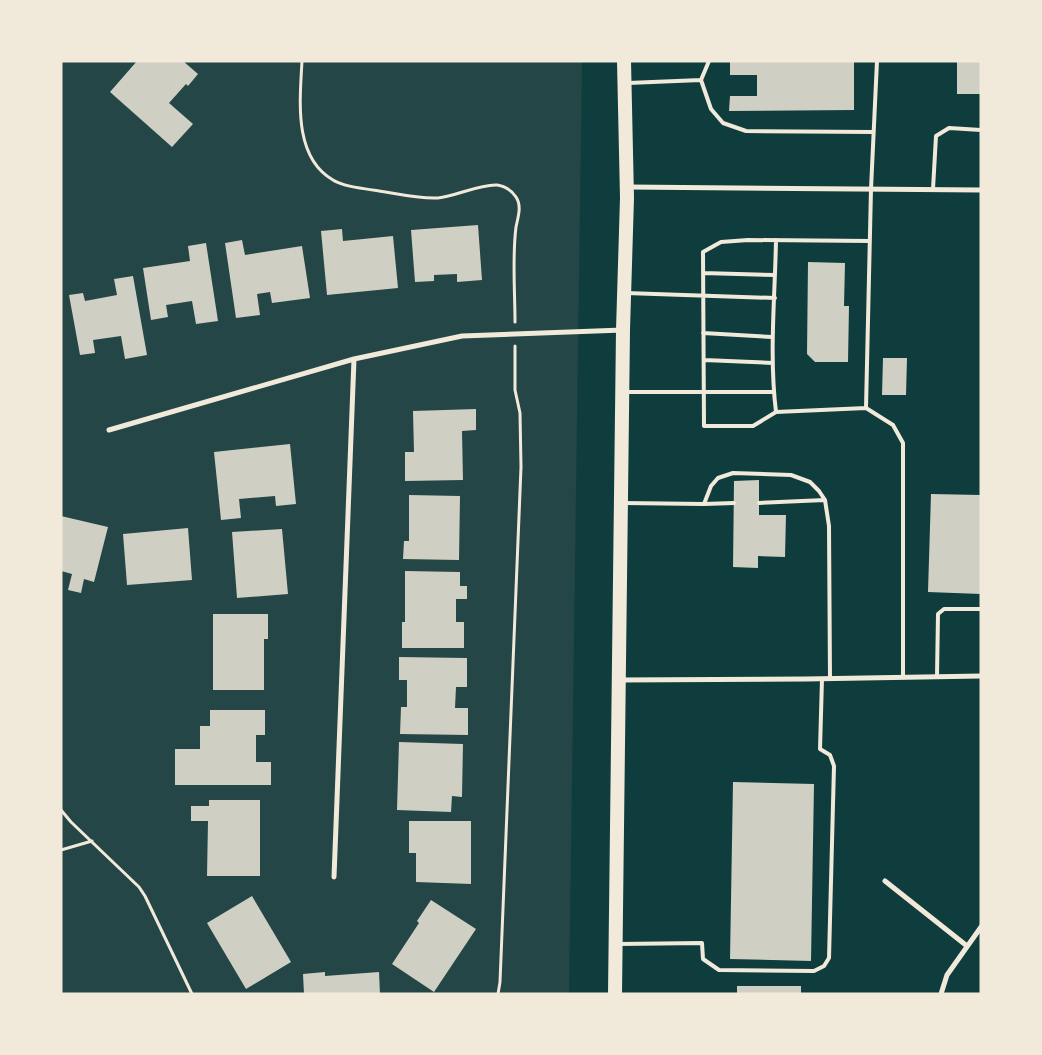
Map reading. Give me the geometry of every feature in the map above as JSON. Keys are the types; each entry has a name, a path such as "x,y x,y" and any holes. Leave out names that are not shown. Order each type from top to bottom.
{"highway":[{"path":"615,994 622,392 627,188 624,61"}],"street":[{"path":"627,188 981,190"},
{"path":"109,430 354,359 462,336 623,330"},
{"path":"334,877 354,359"},
{"path":"618,680 981,676"},
{"path":"885,881 967,946"},
{"path":"941,994 947,975 981,927"}],"lane":[{"path":"709,61 701,80 711,108 723,123 746,132 873,132"},
{"path":"866,408 871,189 877,61"},
{"path":"624,83 701,80"},
{"path":"933,189 936,136 949,128 981,130"},
{"path":"870,241 748,240 721,242 703,252 704,426 753,426 776,412 866,408 892,424 903,443 903,677"},
{"path":"776,240 772,337 776,412"},
{"path":"703,273 775,275"},
{"path":"624,293 704,294 775,298"},
{"path":"703,333 772,337"},
{"path":"704,360 773,363"},
{"path":"622,392 774,392"},
{"path":"704,504 718,478 733,473 791,475 810,482 819,491 825,500 829,526 830,679"},
{"path":"759,503 825,500"},
{"path":"621,503 734,503"},
{"path":"937,676 938,614 944,609 981,609"},
{"path":"616,944 702,943 703,959 718,970 814,971 824,966 829,958 834,766 830,755 820,749 822,679"}],"path":[{"path":"302,61 300,117 306,148 317,166 333,180 361,188 436,198 459,195 498,185 511,191 516,198 519,211 515,237 515,390 520,413 521,467 498,994"},
{"path":"61,810 71,822 133,879 146,896 192,994"},
{"path":"61,850 92,841"}],"shaded area":[{"path":"61,61 582,61 569,994 61,994"}],"building":[{"path":"137,61 183,61 198,74 169,103 193,124 172,147 110,92"},
{"path":"730,61 854,61 854,110 729,111 730,96 757,96 757,75 730,75"},
{"path":"957,61 981,61 981,94 957,94"},
{"path":"478,225 482,280 457,282 457,274 434,275 434,281 415,282 411,230"},
{"path":"342,229 343,241 393,236 398,288 327,295 321,231"},
{"path":"242,240 245,255 302,246 310,298 272,303 270,292 257,294 260,315 236,318 225,243"},
{"path":"206,243 218,321 196,324 192,301 166,305 168,317 151,320 143,268 190,261 188,246"},
{"path":"808,262 845,263 844,306 849,306 848,362 815,362 807,354"},
{"path":"133,276 147,355 125,359 121,336 93,340 95,353 80,355 69,295 83,293 85,301 117,295 114,279"},
{"path":"883,358 907,358 906,395 882,395"},
{"path":"476,409 476,430 462,431 463,480 405,481 405,452 414,452 413,411"},
{"path":"290,444 296,504 276,506 275,496 239,499 241,518 221,520 214,452"},
{"path":"759,480 759,515 786,515 785,557 758,556 758,568 733,567 734,481"},
{"path":"931,494 981,495 981,594 928,592"},
{"path":"409,495 460,496 459,560 403,559 404,541 409,541"},
{"path":"61,516 108,527 94,582 84,579 81,593 68,590 72,574 61,571"},
{"path":"188,528 192,580 127,585 123,534"},
{"path":"282,529 288,594 237,598 232,532"},
{"path":"405,571 460,572 460,586 467,586 467,599 456,599 456,622 464,622 464,648 402,648 402,622 405,622"},
{"path":"213,614 268,614 268,639 264,639 264,690 213,690"},
{"path":"399,657 467,658 467,687 456,687 455,708 468,708 468,735 400,734 401,707 407,707 407,680 399,680"},
{"path":"210,710 265,710 265,735 256,735 256,762 271,762 271,785 175,785 175,749 200,749 200,726 210,726"},
{"path":"399,742 463,744 462,797 452,796 451,812 397,810"},
{"path":"733,782 814,784 811,961 730,959"},
{"path":"209,800 260,800 260,876 207,876 208,821 191,821 191,806 209,806"},
{"path":"409,821 471,821 471,884 416,882 416,853 409,853"},
{"path":"252,896 291,962 246,989 207,923"},
{"path":"431,900 476,929 434,992 392,964 419,923 417,921"},
{"path":"325,972 325,976 379,972 380,994 304,994 303,974"},
{"path":"737,986 801,986 801,994 737,994"}]}
